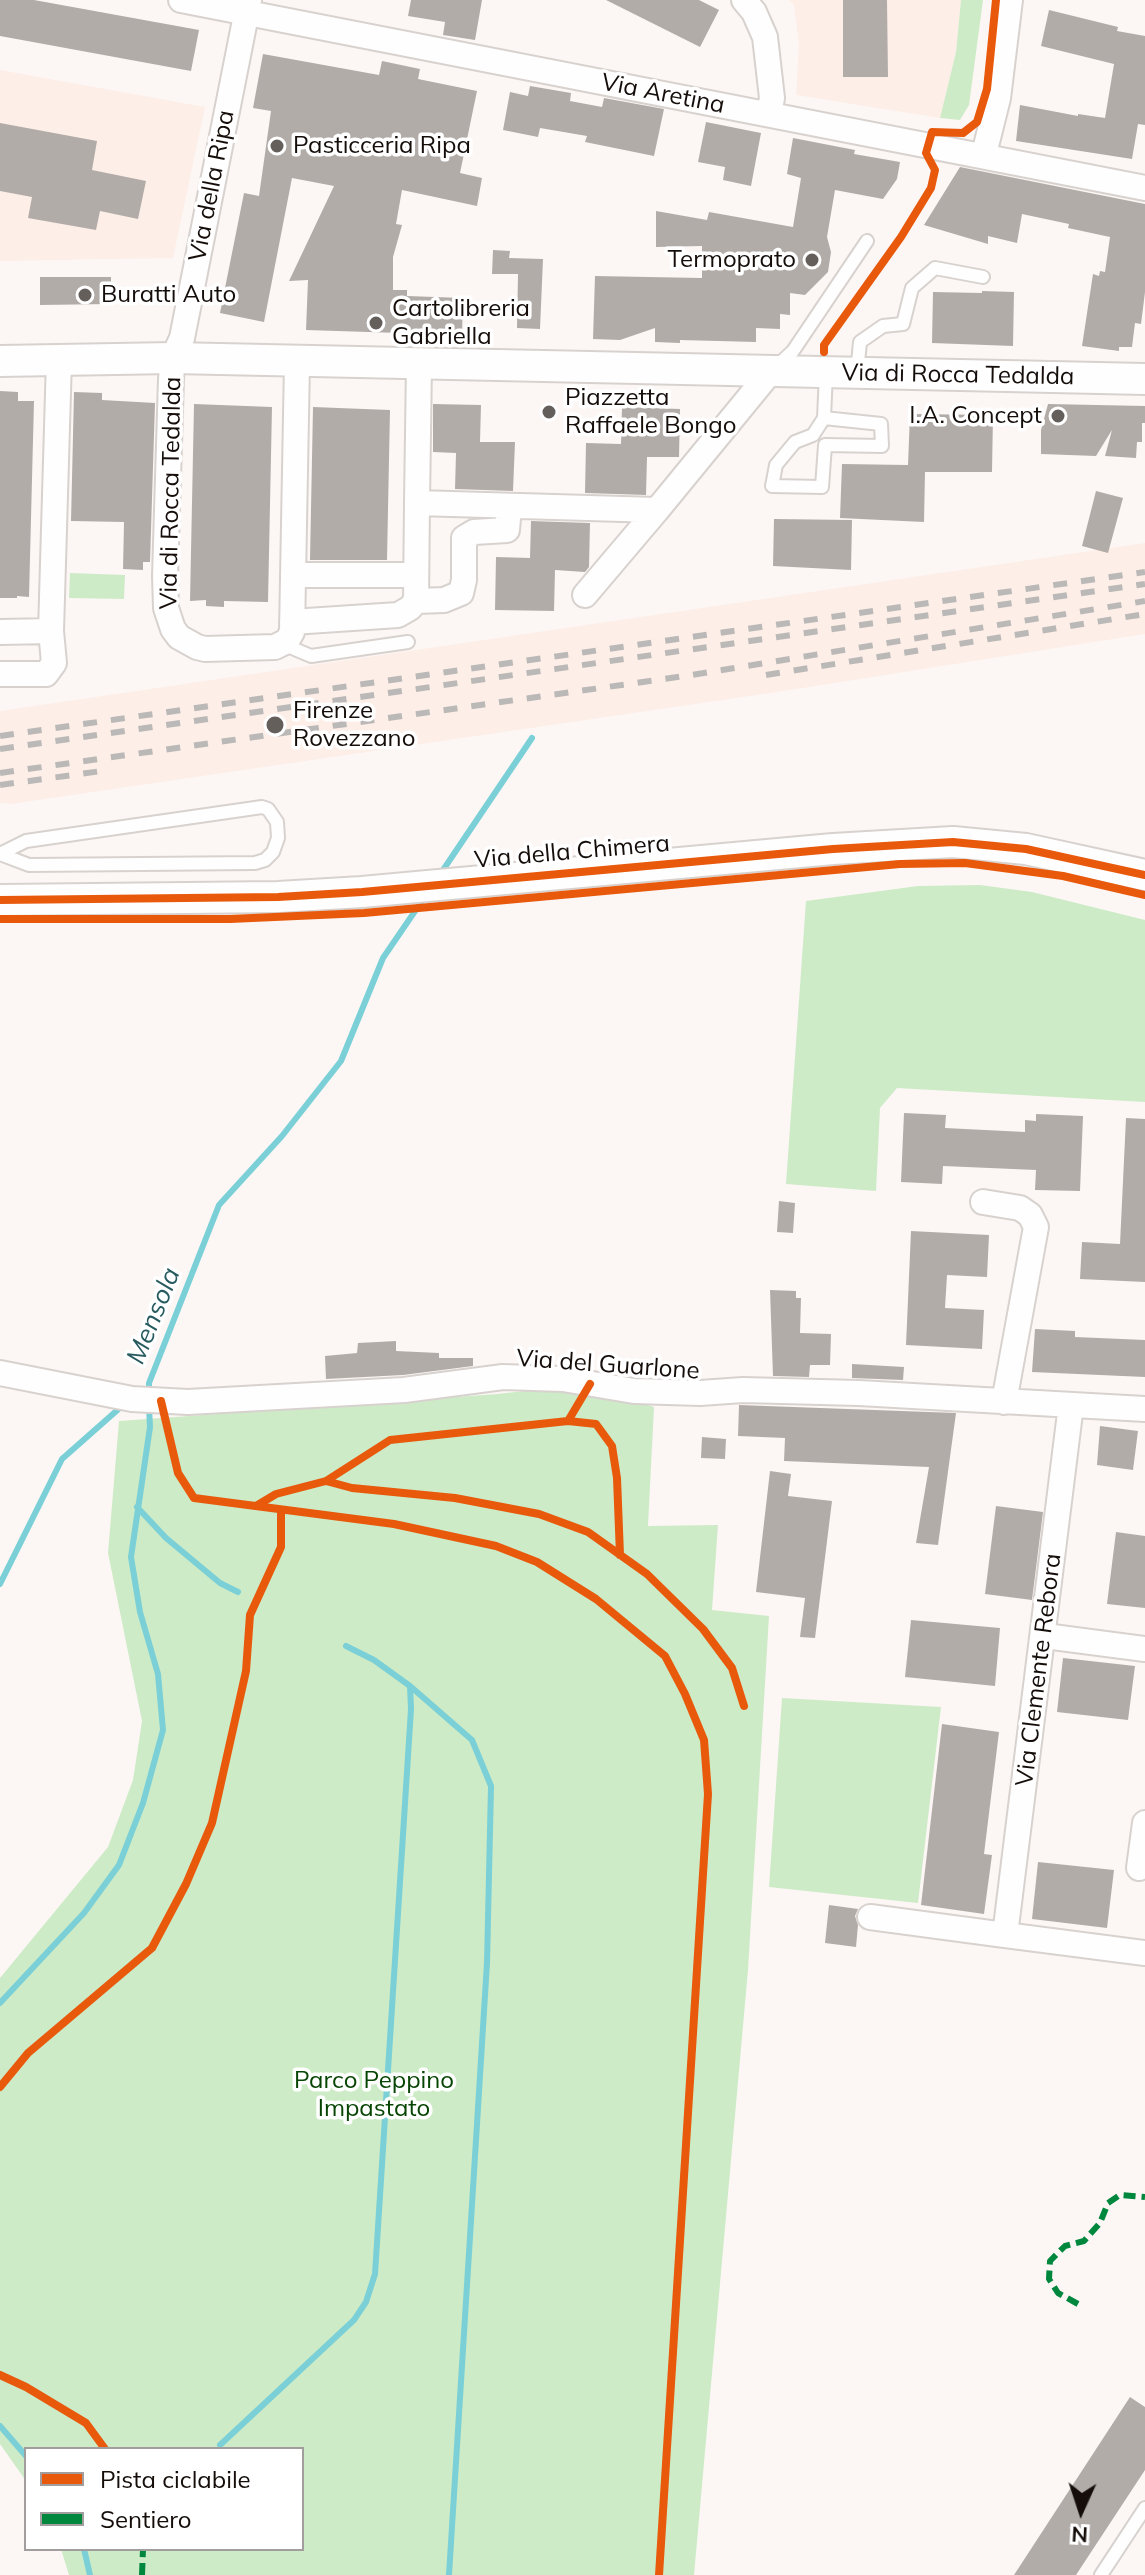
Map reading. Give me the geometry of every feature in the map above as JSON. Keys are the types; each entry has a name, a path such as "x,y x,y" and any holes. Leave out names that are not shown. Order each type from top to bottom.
{"street":[{"name":"Via Aretina","path":"181,0 248,6 1145,188"},
{"path":"744,0 757,18 765,37 772,98 769,114"},
{"path":"984,154 998,98 1010,0"},
{"name":"Via della Ripa","path":"173,358 182,338 248,6"},
{"name":"Via di Rocca Tedalda","path":"173,358 165,576 169,620 179,637 205,649 275,647 290,631 398,615 416,601 444,600 461,593 464,538 474,532 507,530 509,506"},
{"name":"Via di Rocca Tedalda","path":"0,361 173,358 1145,379"},
{"path":"0,674 46,674 54,663 51,631 59,359"},
{"path":"290,631 297,362"},
{"path":"416,601 419,364"},
{"path":"585,595 771,371"},
{"path":"417,503 657,510"},
{"path":"293,575 416,575"},
{"path":"0,632 51,631"},
{"name":"Via della Chimera","path":"0,900 278,897 953,842 1017,847 1145,875"},
{"path":"983,1202 1020,1208 1030,1215 1036,1227 1004,1402"},
{"name":"Via del Guarlone","path":"0,1373 132,1399 188,1402 404,1390 503,1377 563,1379 634,1391 859,1393 1145,1409"},
{"name":"Via Clemente Rebora","path":"1005,1935 1045,1636 1071,1405"},
{"path":"1045,1636 1145,1649"},
{"path":"1139,1868 1145,1823"},
{"path":"870,1917 1145,1953"}],"lane":[{"path":"771,371 793,351 867,241"},
{"path":"857,373 860,342 883,326 903,324 912,288 935,268 983,277"},
{"path":"825,445 822,487 772,486 776,465 795,442 813,435 824,418 826,373"},
{"path":"813,435 825,445 882,446 881,424 824,418"},
{"path":"290,631 292,648 311,656 408,642"},
{"path":"251,808 268,809 277,822 278,831 273,852 265,860 255,863 29,865 0,854 26,841 251,808"},
{"path":"1101,2575 1145,2508"}],"shaded area":[{"path":"789,0 961,0 956,52 940,118 796,95 799,43 794,5"},
{"path":"0,70 205,107 173,258 0,261"},
{"path":"1145,543 1145,634 784,691 11,804 0,803 0,711"}],"green space":[{"path":"961,0 983,0 969,105 960,120 940,118 956,52"},
{"path":"70,573 125,575 124,599 69,598"},
{"path":"980,885 1032,892 1145,920 1145,1102 897,1088 880,1108 876,1191 786,1184 806,901 918,886"},
{"name":"Parco Peppino Impastato","path":"590,1384 654,1407 648,1526 718,1525 712,1610 769,1616 748,1970 694,2575 69,2575 62,2551 304,2551 304,2447 24,2447 24,2478 0,2444 0,1978 108,1847 133,1780 142,1721 108,1553 119,1421 497,1394"},
{"path":"782,1698 941,1707 918,1903 769,1887"}],"building":[{"path":"0,0 34,0 199,30 191,71 0,36"},
{"path":"411,0 482,0 475,40 443,35 445,22 408,16"},
{"path":"606,0 699,0 719,10 700,47"},
{"path":"843,0 887,0 888,77 843,77"},
{"path":"1049,10 1118,27 1117,31 1145,36 1145,125 1138,124 1132,159 1016,141 1020,105 1105,118 1114,64 1041,46"},
{"path":"263,54 379,75 382,61 420,69 418,79 477,91 460,173 482,178 477,206 402,190 396,224 402,225 393,257 393,290 407,290 407,296 463,298 462,335 306,330 308,280 289,281 334,186 292,178 264,322 220,313 244,193 259,196 271,111 253,108"},
{"path":"530,86 571,93 570,101 602,107 604,98 664,109 654,156 585,142 587,136 540,128 538,137 503,130 510,92 528,96"},
{"path":"706,122 761,133 751,186 723,180 725,167 698,162"},
{"path":"0,123 97,141 92,170 146,181 138,219 100,211 96,230 28,218 32,197 0,191"},
{"path":"793,138 900,162 897,179 883,199 835,190 827,237 831,252 828,272 805,295 790,293 790,315 780,314 780,329 756,328 756,342 655,342 655,328 620,340 593,339 595,276 702,278 702,246 656,247 656,211 707,220 709,212 793,227 801,178 787,174"},
{"path":"960,167 1145,204 1145,292 1141,324 1135,323 1132,347 1119,347 1119,351 1082,346 1093,274 1099,276 1100,271 1105,272 1110,237 1022,214 1017,243 988,236 988,244 924,225"},
{"path":"493,250 510,251 509,258 543,259 540,329 517,328 518,274 492,274"},
{"path":"40,277 111,277 111,304 40,305"},
{"path":"933,292 1014,292 1013,346 932,343"},
{"path":"0,391 18,392 18,401 34,401 29,597 0,598"},
{"path":"74,392 102,393 102,400 155,403 150,562 143,562 143,570 123,569 124,522 71,521"},
{"path":"194,404 272,407 268,602 224,601 224,607 206,606 206,600 190,601"},
{"path":"433,404 481,405 480,442 515,442 513,491 455,489 456,453 433,452"},
{"path":"1048,404 1145,406 1142,442 1137,442 1136,458 1105,456 1112,430 1096,456 1041,454 1041,430"},
{"path":"313,407 390,410 387,560 310,560"},
{"path":"622,407 680,409 679,457 647,457 646,495 585,493 586,443 621,444"},
{"path":"910,414 993,415 992,472 925,472 924,522 840,518 842,464 908,465"},
{"path":"1096,491 1123,498 1108,553 1082,546"},
{"path":"774,519 852,520 851,570 773,566"},
{"path":"531,521 590,523 589,567 585,572 555,570 554,611 495,610 496,557 530,558"},
{"path":"904,1113 946,1115 945,1128 1025,1132 1025,1120 1036,1121 1036,1114 1083,1116 1080,1191 1035,1190 1036,1170 943,1166 942,1184 901,1182"},
{"path":"1126,1118 1145,1119 1145,1282 1080,1279 1082,1242 1120,1244"},
{"path":"779,1201 795,1203 793,1233 777,1232"},
{"path":"911,1231 989,1235 987,1277 947,1275 945,1308 984,1310 982,1349 906,1345"},
{"path":"770,1290 796,1291 796,1298 801,1298 800,1333 831,1334 830,1365 810,1365 809,1377 773,1376"},
{"path":"1035,1329 1075,1331 1075,1337 1145,1340 1145,1377 1032,1372"},
{"path":"396,1341 396,1351 439,1353 439,1358 473,1358 473,1366 403,1375 326,1379 325,1356 357,1353 358,1343"},
{"path":"852,1364 904,1367 903,1380 852,1378"},
{"path":"739,1405 956,1413 938,1545 916,1543 929,1467 784,1461 785,1438 738,1436"},
{"path":"1100,1426 1138,1431 1133,1470 1097,1465"},
{"path":"702,1437 726,1439 725,1459 701,1458"},
{"path":"770,1471 791,1474 788,1496 832,1501 815,1638 800,1637 805,1598 756,1592"},
{"path":"996,1506 1043,1512 1032,1600 985,1594"},
{"path":"1116,1532 1145,1536 1145,1608 1107,1604"},
{"path":"911,1620 1000,1628 995,1686 905,1677"},
{"path":"1063,1658 1135,1666 1128,1720 1057,1712"},
{"path":"942,1724 999,1732 984,1854 992,1855 984,1914 921,1905"},
{"path":"1038,1862 1114,1870 1107,1928 1032,1919"},
{"path":"829,1905 858,1909 855,1916 858,1925 856,1947 825,1943"},
{"path":"1130,2397 1145,2407 1145,2470 1076,2575 1014,2575"}],"waterway":[{"name":"Mensola","path":"439,876 532,738"},
{"name":"Mensola","path":"149,1396 149,1383 219,1205 282,1136 341,1061 383,958 426,895"},
{"path":"0,1584 62,1459 122,1406"},
{"name":"Mensola","path":"0,2003 84,1913 119,1865 143,1803 163,1730 158,1674 140,1612 131,1557 150,1427 149,1407"},
{"path":"137,1507 166,1538 220,1583 238,1592"},
{"path":"346,1646 374,1660 410,1686 472,1740 491,1786 487,1963 449,2575"},
{"path":"220,2445 354,2320 366,2302 375,2274 410,1686"},
{"name":"Mensola","path":"0,2426 24,2454"},
{"name":"Mensola","path":"84,2551 90,2575"}],"railway":[{"path":"0,736 1145,572"},
{"path":"0,749 1145,584"},
{"path":"0,773 685,676 1145,601"},
{"path":"766,675 1145,614"},
{"path":"0,785 109,770"}],"marked path":[{"path":"1078,2304 1058,2293 1049,2279 1050,2261 1065,2246 1084,2241 1100,2223 1108,2203 1120,2195 1145,2197"},
{"path":"142,2575 143,2551"}],"cycle path":[{"path":"824,352 824,345 901,237 931,188 935,170 926,153 932,132 963,133 977,122 987,89 996,0"},
{"path":"0,900 278,897 362,892 833,849 953,842 1026,849 1145,875"},
{"path":"0,919 230,919 364,913 900,864 965,863 1063,876 1145,895"},
{"path":"256,1506 276,1494 326,1481 390,1440 568,1421 590,1384"},
{"path":"161,1401 178,1473 194,1498 394,1524 496,1546 537,1562 596,1599 665,1656 685,1694 704,1740 708,1794 659,2575"},
{"path":"568,1421 596,1424 612,1446 617,1478 620,1555"},
{"path":"326,1481 352,1488 455,1498 539,1514 588,1532 647,1574 703,1629 732,1668 744,1706"},
{"path":"0,2087 28,2053 152,1948 186,1884 212,1823 246,1671 250,1615 281,1547 281,1510"},
{"path":"0,2375 86,2423 104,2447"}],"place":[{"name":"Pasticceria Ripa","path":"277,146"},
{"name":"Termoprato","path":"812,260"},
{"name":"Buratti Auto","path":"85,295"},
{"name":"Cartolibreria Gabriella","path":"376,323"},
{"name":"Piazzetta Raffaele Bongo","path":"549,412"},
{"name":"I.A. Concept","path":"1058,416"},
{"name":"Firenze Rovezzano","path":"275,725"}]}
